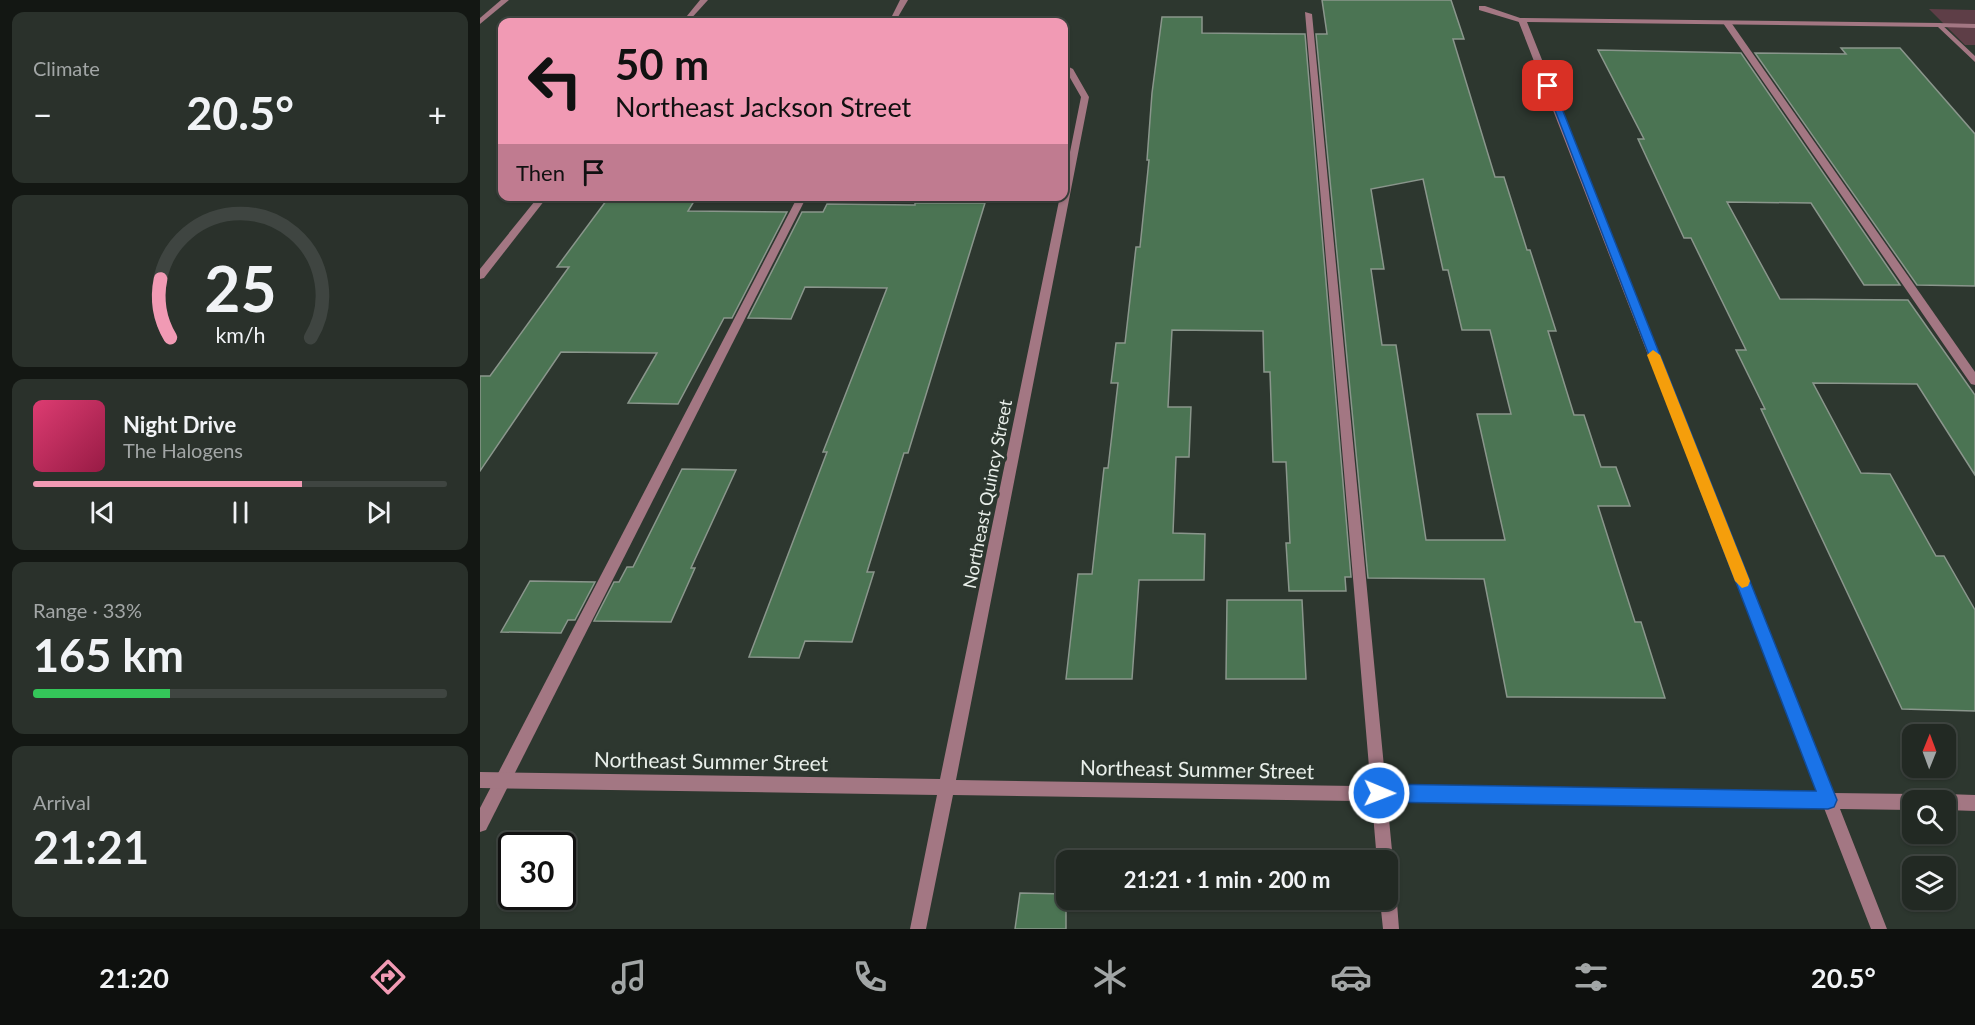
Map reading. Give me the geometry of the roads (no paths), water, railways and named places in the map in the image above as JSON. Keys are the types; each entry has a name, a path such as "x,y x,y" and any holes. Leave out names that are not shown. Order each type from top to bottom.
{"street":[{"path":"480,22 505,0"},
{"path":"688,18 704,0"},
{"path":"894,18 904,0"},
{"path":"1482,8 1522,20 1975,26"},
{"path":"1308,14 1384,850"},
{"path":"1522,20 1879,929"},
{"path":"1727,23 1975,381"},
{"path":"1940,25 1975,60"},
{"name":"Northeast Quincy Street","path":"1068,183 1085,97 1069,69"},
{"path":"480,276 540,201"},
{"path":"480,824 800,201"},
{"name":"Northeast Quincy Street","path":"918,929 1064,201"},
{"name":"Northeast Summer Street","path":"480,780 1902,802"},
{"path":"1956,802 1975,803"},
{"path":"1390,910 1391,929"}]}
